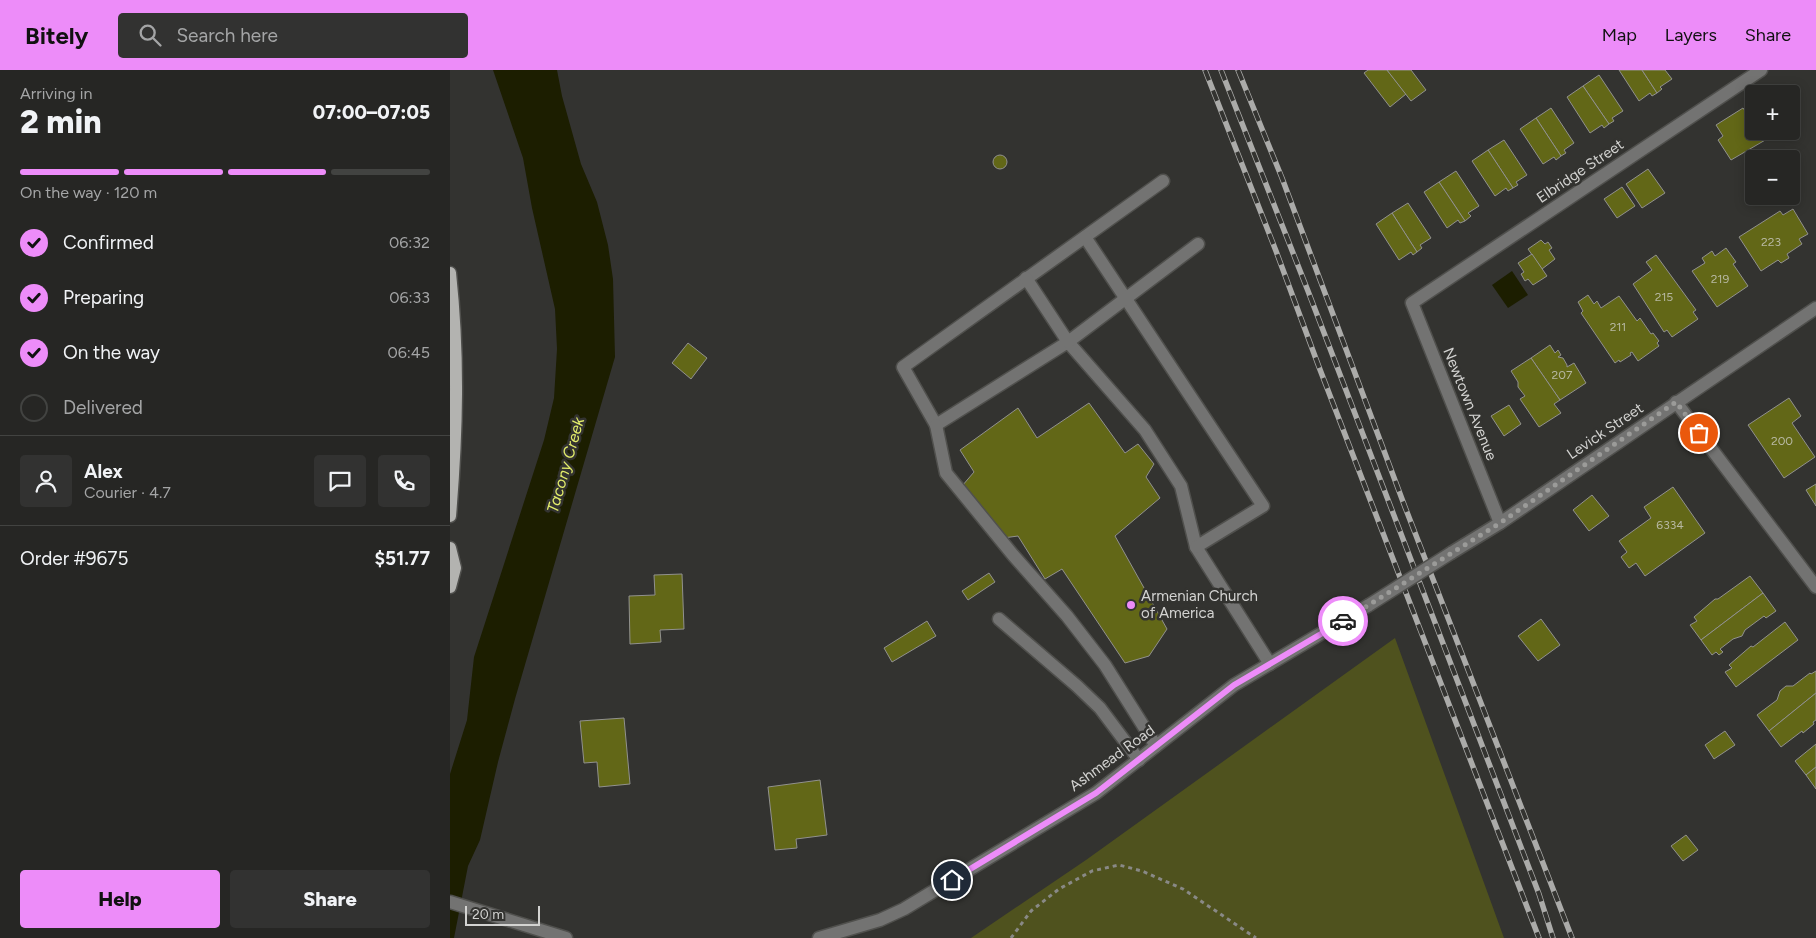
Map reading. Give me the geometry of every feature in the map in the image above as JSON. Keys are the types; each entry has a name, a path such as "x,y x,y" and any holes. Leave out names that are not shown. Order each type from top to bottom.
{"main road":[{"path":"450,273 455,323 457,411 450,516"},
{"path":"450,548 455,568 450,587"}],"street":[{"name":"Elbridge Street","path":"1417,300 1761,70"},
{"path":"1156,746 1100,658 1067,616 1013,555 946,473 936,425 903,367 1163,181"},
{"path":"1085,236 1263,506 1196,547"},
{"path":"936,425 1068,342 1198,244"},
{"path":"1026,278 1068,342 1145,430 1182,486 1196,547 1270,664"},
{"name":"Newtown Avenue","path":"1417,300 1412,303 1500,523"},
{"name":"Levick Street","path":"1411,579 1500,523 1816,308"},
{"path":"1676,402 1816,587"},
{"name":"Ashmead Road","path":"818,938 880,920 904,909 1096,793 1234,685 1411,579"},
{"path":"999,619 1100,708 1139,760"},
{"path":"450,902 566,938"}],"path":[{"path":"1010,938 1031,911 1059,889 1092,871 1118,865 1142,871 1183,889 1256,938"}],"green space":[{"path":"1395,638 1504,938 971,938 1086,860"}],"water":[{"name":"Tacony Creek","path":"493,70 557,70 562,96 581,164 597,202 608,245 613,279 615,357 515,699 480,840 468,866 454,938 450,938 450,774 467,720 474,657 544,440 554,398 557,349 555,309 532,208 523,158"},
{"path":"1512,271 1528,295 1508,308 1492,285"}],"building":[{"path":"1368,70 1387,70 1406,94 1390,107 1364,73"},
{"path":"1387,70 1411,70 1426,90 1411,101"},
{"path":"1619,70 1642,70 1657,93 1652,96 1650,93 1639,101"},
{"path":"1642,70 1665,70 1672,79 1660,87 1662,89 1657,93"},
{"path":"1599,75 1623,111 1612,118 1614,121 1609,124 1583,86"},
{"path":"1583,86 1609,124 1604,128 1602,125 1590,133 1567,97"},
{"path":"1551,108 1574,143 1564,150 1566,153 1561,156 1536,118"},
{"path":"1743,108 1745,111 1745,140 1765,140 1745,150 1731,160 1718,140 1723,136 1716,125"},
{"path":"1536,118 1561,156 1556,160 1554,157 1543,164 1520,129"},
{"path":"1504,140 1527,175 1516,182 1518,185 1513,188 1488,150"},
{"path":"1488,150 1513,188 1508,191 1506,188 1495,196 1472,161"},
{"path":"1000,155 1005,157 1007,162 1005,167 1000,169 995,167 993,162 995,157"},
{"path":"1648,169 1665,193 1642,208 1626,184"},
{"path":"1456,171 1479,206 1468,213 1471,216 1465,221 1439,182"},
{"path":"1439,182 1465,221 1460,223 1458,220 1447,228 1424,192"},
{"path":"1622,187 1635,206 1617,218 1604,199"},
{"path":"1408,203 1431,238 1420,245 1422,248 1417,252 1392,213"},
{"path":"1793,209 1808,234 1799,239 1802,244 1787,254 1789,258 1781,263 1778,260 1761,271 1739,237 1780,211 1783,215"},
{"path":"1392,213 1417,252 1413,255 1411,252 1399,260 1376,224"},
{"path":"1541,240 1545,244 1548,242 1552,248 1549,250 1555,259 1542,269 1528,249"},
{"path":"1726,248 1736,262 1733,264 1748,286 1717,307 1692,271 1705,263 1702,258 1712,251 1715,256"},
{"path":"1532,254 1547,276 1533,285 1528,279 1525,281 1521,274 1524,272 1518,263"},
{"path":"1656,255 1696,310 1693,312 1698,319 1672,337 1667,330 1664,332 1633,284 1652,270 1646,262"},
{"path":"1588,295 1594,304 1597,301 1601,308 1619,296 1637,321 1640,318 1651,334 1653,333 1659,341 1657,343 1659,346 1638,361 1632,352 1630,353 1631,355 1615,363 1581,313 1583,311 1578,302"},
{"path":"688,343 707,358 691,379 672,363"},
{"path":"1550,345 1555,353 1558,350 1561,355 1558,357 1563,358 1567,367 1574,363 1586,383 1560,400 1531,358"},
{"path":"1531,358 1560,400 1554,404 1561,413 1539,427 1520,399 1525,396 1518,387 1518,382 1511,371"},
{"path":"1789,398 1801,416 1792,423 1815,457 1784,478 1748,425"},
{"path":"1089,403 1125,453 1138,444 1154,464 1146,477 1160,498 1115,536 1167,629 1149,656 1125,663 1062,569 1045,579 1018,536 1003,538 962,486 974,472 960,450 1018,408 1037,438"},
{"path":"1509,405 1521,424 1504,436 1491,416"},
{"path":"1816,484 1816,506 1806,490"},
{"path":"1673,487 1705,533 1645,576 1636,563 1629,568 1621,557 1627,552 1619,541 1651,518 1644,507"},
{"path":"1592,495 1609,516 1589,531 1573,510"},
{"path":"989,573 995,582 968,600 962,591"},
{"path":"682,574 684,629 660,630 661,642 630,644 629,596 655,595 654,575"},
{"path":"1750,576 1763,593 1701,640 1690,625 1697,621 1694,617 1715,599 1718,599"},
{"path":"1763,593 1776,611 1766,618 1764,616 1745,630 1742,636 1733,639 1720,649 1723,652 1719,655 1716,652 1712,655 1701,640"},
{"path":"1541,619 1560,645 1538,661 1518,636"},
{"path":"927,621 936,636 892,662 884,648"},
{"path":"1785,622 1798,640 1736,687 1725,672 1732,668 1729,665 1751,646 1753,647"},
{"path":"1816,671 1816,693 1769,731 1757,715 1777,700 1780,691 1786,686 1793,686 1810,673"},
{"path":"1816,693 1816,720 1813,722 1814,724 1781,747 1769,731"},
{"path":"624,718 630,784 599,787 597,762 584,763 580,721"},
{"path":"1725,731 1735,745 1714,759 1705,745"},
{"path":"1816,744 1816,767 1806,775 1795,761"},
{"path":"1816,767 1816,789 1806,775"},
{"path":"820,780 827,835 796,839 797,848 775,850 768,787"},
{"path":"1686,835 1698,850 1683,861 1671,846"}],"railway":[{"path":"1205,70 1539,938"},
{"path":"1221,70 1308,291 1539,894 1553,938"},
{"path":"1238,70 1282,178 1405,507 1572,938"}],"way so far":[{"path":"1343,621 1500,523 1676,402 1699,433"}],"place":[{"name":"Armenian Church of America","path":"1131,605"}],"route":[{"path":"952,880 1096,793 1234,685 1343,621"}]}
